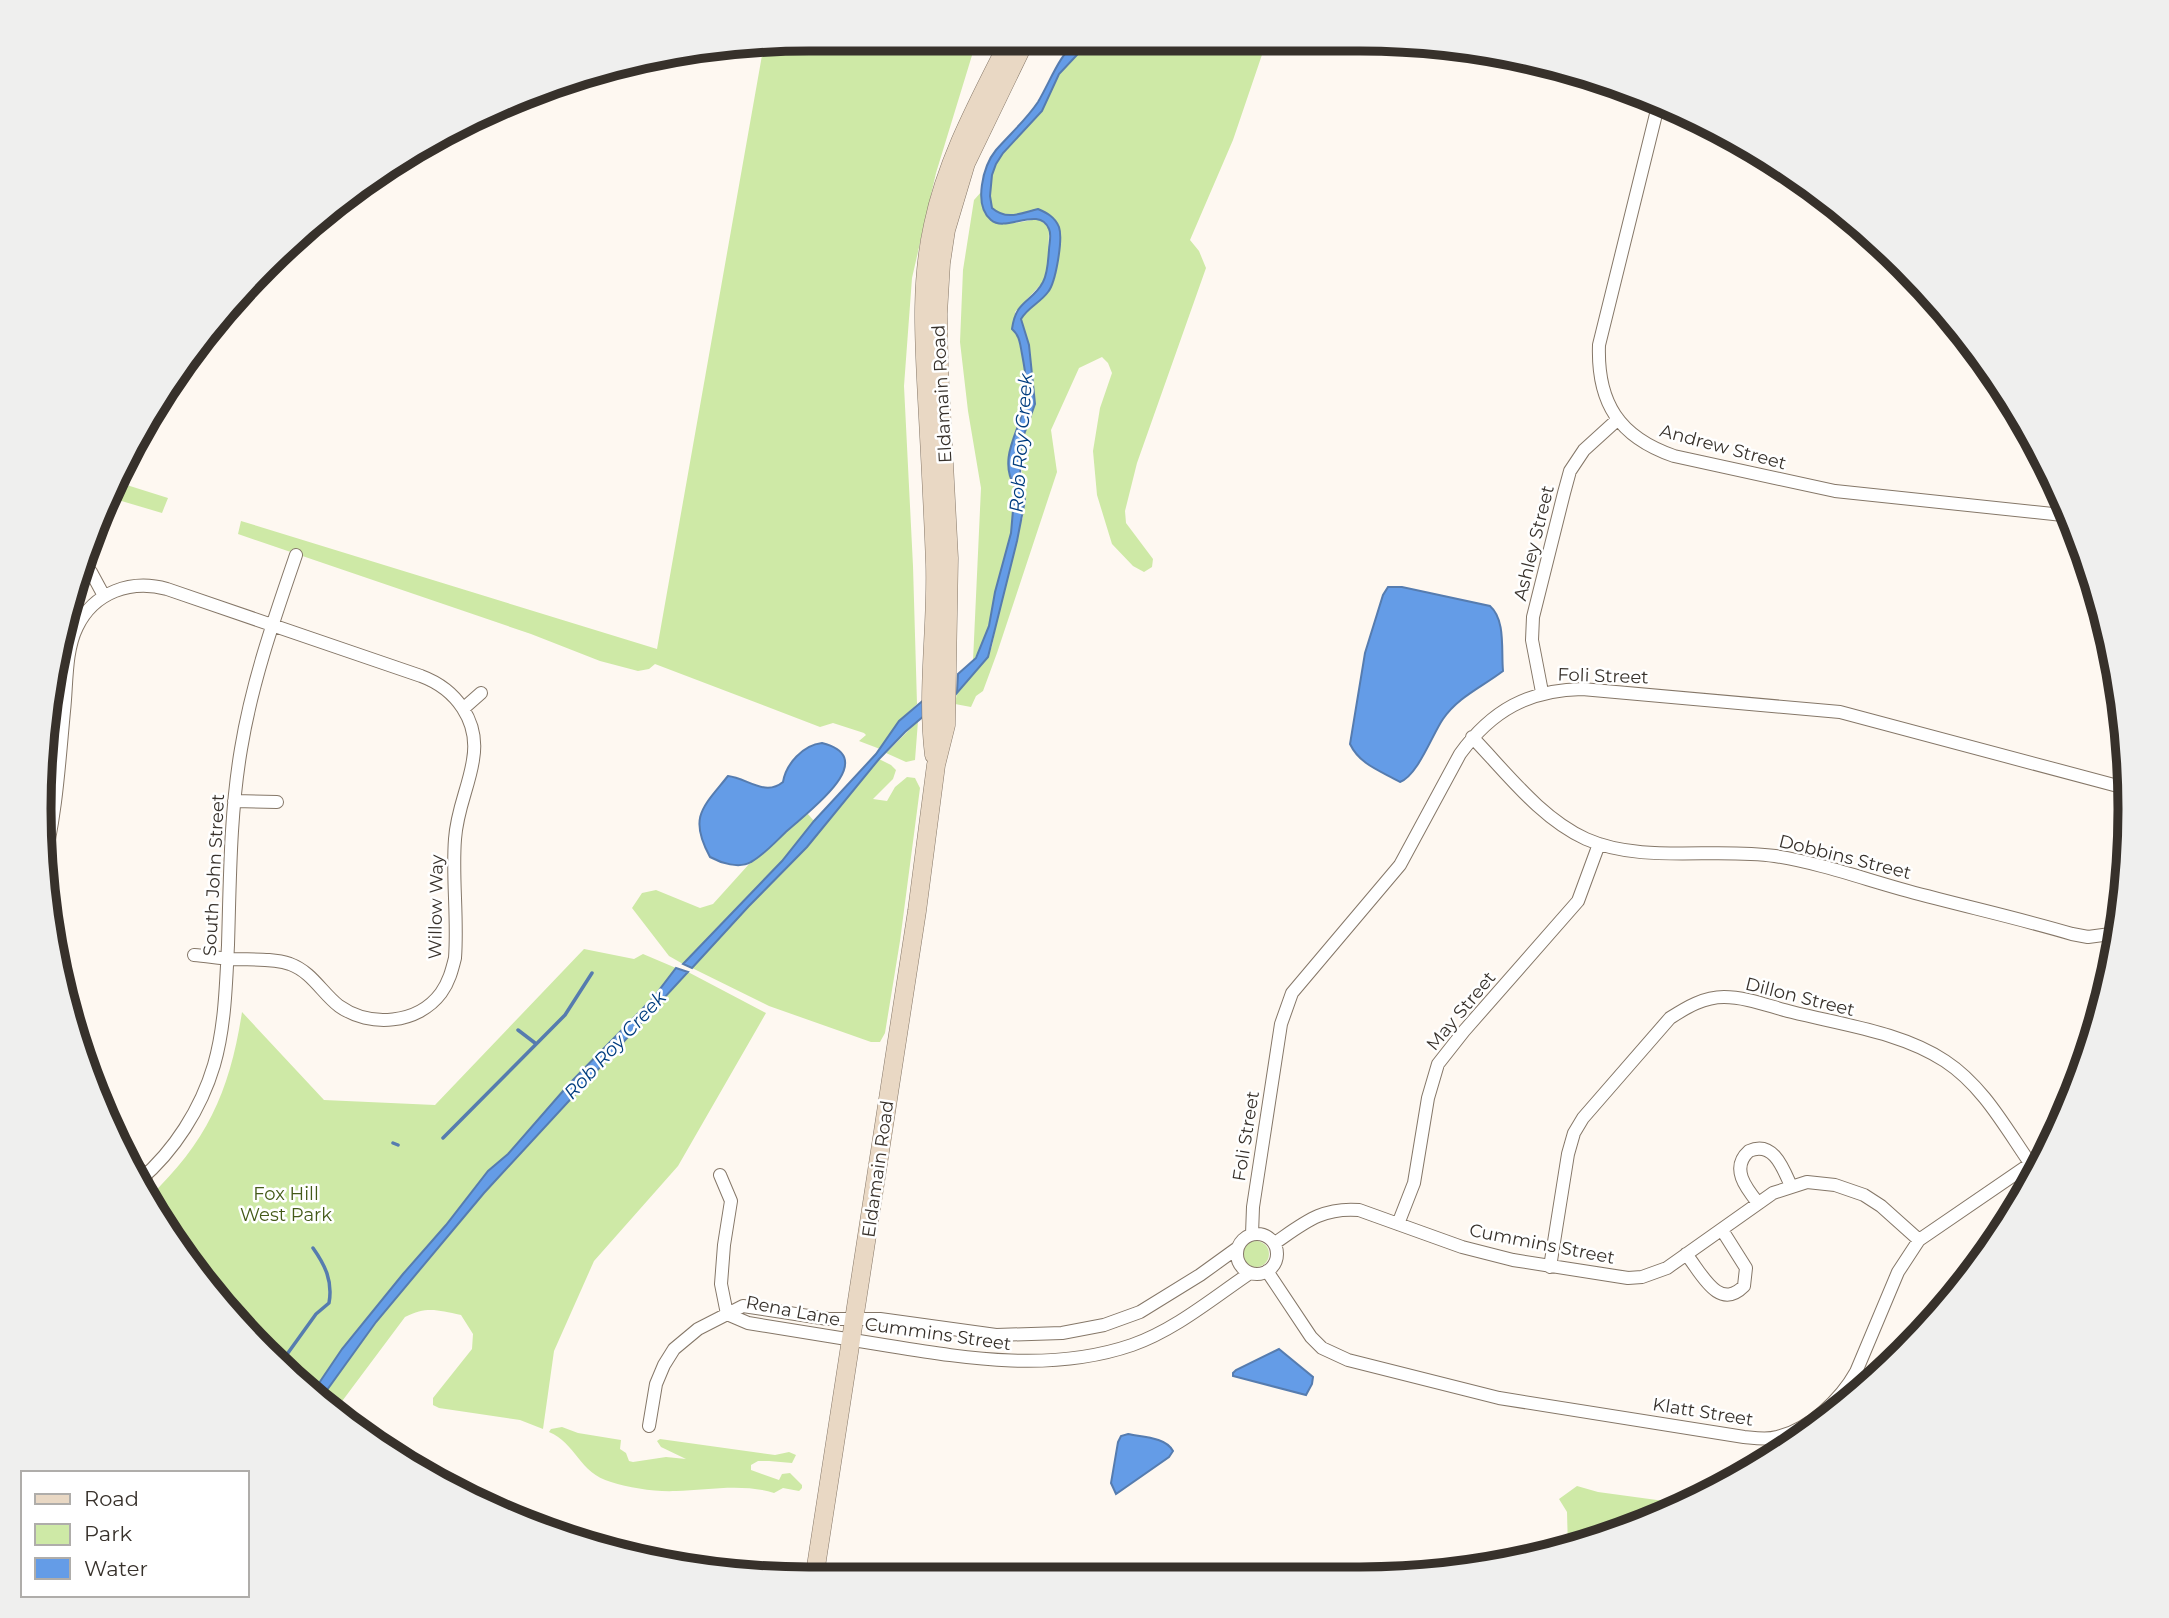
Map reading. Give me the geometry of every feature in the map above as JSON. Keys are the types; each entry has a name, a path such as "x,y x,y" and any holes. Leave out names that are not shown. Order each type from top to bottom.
{"main road":[{"name":"Eldamain Road","path":"936,765 930,725 935,566 923,331 925,277 932,226 943,186 963,134 1004,51"},
{"name":"Eldamain Road","path":"816,1567 917,911 936,765 946,725 949,630 948,503 938,314 941,263 946,230 966,163 1020,51"}],"street":[{"name":"Andrew Street","path":"1657,111 1599,345 1598,365 1602,388 1607,404 1617,420 1642,442 1656,450 1795,484 1869,496 2059,515"},
{"name":"Ashley Street","path":"1542,692 1534,649 1533,617 1570,471 1584,450 1617,420"},
{"name":"South John Street","path":"145,1175 181,1134 213,1067 222,1026 234,801 241,748 255,682 296,555"},
{"path":"91,572 104,596"},
{"path":"51,822 57,792 73,637 81,620 97,600 124,588 154,586 432,680 449,691 464,708 481,693"},
{"name":"Foli Street","path":"1252,1234 1253,1207 1281,1024 1292,993 1400,865 1460,754 1472,737 1505,710 1524,699 1542,692 1584,689 1840,712 2118,786"},
{"name":"Willow Way","path":"194,955 292,965 311,977 340,1006 359,1016 376,1020 397,1019 431,1004 442,992 455,958 455,837 459,808 474,754 473,730 464,708"},
{"name":"Dobbins Street","path":"1472,737 1538,806 1575,833 1599,844 1645,852 1732,852 1783,858 2072,934 2088,937 2108,934"},
{"path":"234,801 277,802"},
{"name":"May Street","path":"1398,1224 1414,1183 1428,1098 1438,1064 1578,901 1599,844"},
{"name":"Dillon Street","path":"1550,1267 1569,1150 1578,1126 1670,1018 1688,1007 1710,999 1739,999 1897,1039 1924,1049 1946,1062 1981,1093 2030,1163"},
{"path":"1758,1203 1741,1176 1741,1161 1749,1151 1763,1149 1776,1156 1791,1186"},
{"name":"Klatt Street","path":"1841,1395 1856,1372 1898,1272 1920,1240 2030,1163"},
{"path":"719,1175 731,1201 721,1284 727,1314"},
{"name":"Cummins Street","path":"1275,1243 1308,1220 1329,1210 1359,1210 1462,1247 1550,1267 1615,1277 1639,1277 1667,1268 1773,1193 1807,1182 1851,1189 1864,1195 1920,1240"},
{"path":"1686,1254 1712,1289 1720,1294 1730,1295 1737,1292 1744,1286 1746,1268 1722,1230"},
{"path":"1252,1234 1262,1234 1275,1243 1276,1261 1267,1271 1250,1273 1241,1267 1236,1258 1240,1241 1252,1234"},
{"name":"Cummins Street","path":"856,1317 996,1335 1042,1335 1087,1329 1140,1312 1236,1249"},
{"name":"Klatt Street","path":"1267,1271 1311,1337 1322,1348 1348,1360 1499,1398 1744,1437 1771,1438 1790,1433"},
{"name":"Cummins Street","path":"852,1340 974,1359 1017,1362 1059,1360 1132,1345 1161,1332 1250,1273"},
{"name":"Rena Lane","path":"649,1426 656,1384 664,1365 674,1349 698,1329 743,1306 828,1319 856,1317"},
{"name":"Rena Lane","path":"727,1314 748,1324 852,1340"}],"green space":[{"path":"973,51 936,173 912,278 904,386 917,704 899,721 880,749 859,741 866,735 864,733 833,723 820,727 655,664 649,669 638,671 600,661 531,634 238,534 241,521 657,649 763,52"},
{"path":"1081,51 1263,51 1233,140 1190,240 1199,251 1206,268 1137,463 1125,511 1126,523 1153,559 1152,567 1144,572 1133,566 1112,544 1097,495 1093,451 1100,408 1112,373 1102,357 1079,368 1051,430 1057,472 997,653 983,691 976,696 971,707 955,704 957,693 987,658 992,646 1018,527 1023,518 1021,443 1035,404 1029,345 1021,319 1045,296 1052,285 1059,252 1059,227 1024,212 1008,215 992,208 992,175 1003,153 1042,111 1059,74"},
{"path":"982,191 985,214 1016,223 1037,219 1049,229 1048,264 1044,281 1015,312 1017,334 1026,370 1026,394 1014,512 989,626 973,661 981,488 960,342 963,270 974,200"},
{"path":"124,484 168,498 162,513 117,500"},
{"path":"918,721 915,760 906,762 886,753"},
{"path":"879,759 896,770 893,779 873,799 887,801 895,787 907,777 915,778 920,788 885,1033 880,1042 871,1042 769,1006 692,968 807,847"},
{"path":"807,813 814,821 782,861 683,964 669,956 632,908 642,893 656,890 700,908 713,904 750,863"},
{"name":"Fox Hill West Park","path":"584,949 634,959 643,954 676,968 653,998 482,1180 359,1330 317,1386 273,1345 207,1271 154,1191 186,1156 213,1114 231,1066 242,1012 324,1100 435,1105"},
{"path":"688,972 766,1013 678,1166 594,1261 554,1351 543,1429 520,1420 433,1405 433,1398 472,1349 473,1334 461,1315 439,1311 420,1311 405,1317 339,1405 325,1393 376,1322 484,1193"},
{"path":"1256,1241 1265,1245 1269,1254 1265,1263 1256,1267 1247,1263 1243,1254 1247,1245"},
{"path":"562,1427 578,1433 621,1440 620,1449 626,1453 629,1461 633,1462 666,1457 686,1459 661,1447 657,1441 660,1439 775,1455 789,1452 796,1455 792,1463 758,1461 751,1465 751,1470 779,1480 782,1474 790,1473 802,1488 799,1491 783,1488 774,1493 750,1488 668,1491 618,1484 592,1472 566,1443 549,1432"},
{"path":"1577,1486 1598,1492 1668,1502 1604,1527 1568,1538 1567,1512 1559,1499"}],"water":[{"name":"Rob Roy Creek","path":"1067,51 1081,51 1059,74 1042,111 1003,153 992,175 992,208 1009,215 1038,209 1057,224 1060,241 1051,287 1021,319 1029,345 1035,404 1021,443 1020,479 1025,500 1017,541 988,657 957,693 958,674 976,658 989,626 1011,533 1015,487 1008,466 1009,455 1025,403 1026,390 1020,344 1012,329 1017,312 1039,289 1045,278 1050,237 1049,229 1038,219 1005,224 991,220 982,205 982,185 991,157 1033,109"},
{"path":"1388,587 1402,587 1490,606 1498,619 1502,636 1503,671 1463,698 1449,711 1419,763 1407,778 1400,782 1365,762 1350,744 1365,653"},
{"path":"926,698 925,715 879,759 807,847 692,968 683,964 782,861 814,821 876,754 899,721"},
{"path":"822,743 839,750 845,760 843,772 824,798 751,862 736,865 710,857 700,832 701,813 728,776 763,787 776,786 783,782 796,756 808,747"},
{"name":"Rob Roy Creek","path":"676,968 688,972 484,1193 376,1322 325,1393 317,1386 342,1349 488,1171 508,1154 570,1083 653,998"},
{"path":"1279,1349 1313,1377 1306,1395 1233,1376 1236,1370"},
{"path":"1128,1434 1159,1440 1173,1451 1169,1457 1116,1494 1111,1483 1118,1442 1121,1436"}],"waterway":[{"path":"443,1138 565,1015 592,973"},
{"path":"518,1030 535,1043"},
{"path":"393,1143 398,1145"},
{"path":"285,1357 316,1314 329,1303 327,1274 313,1248"}]}
